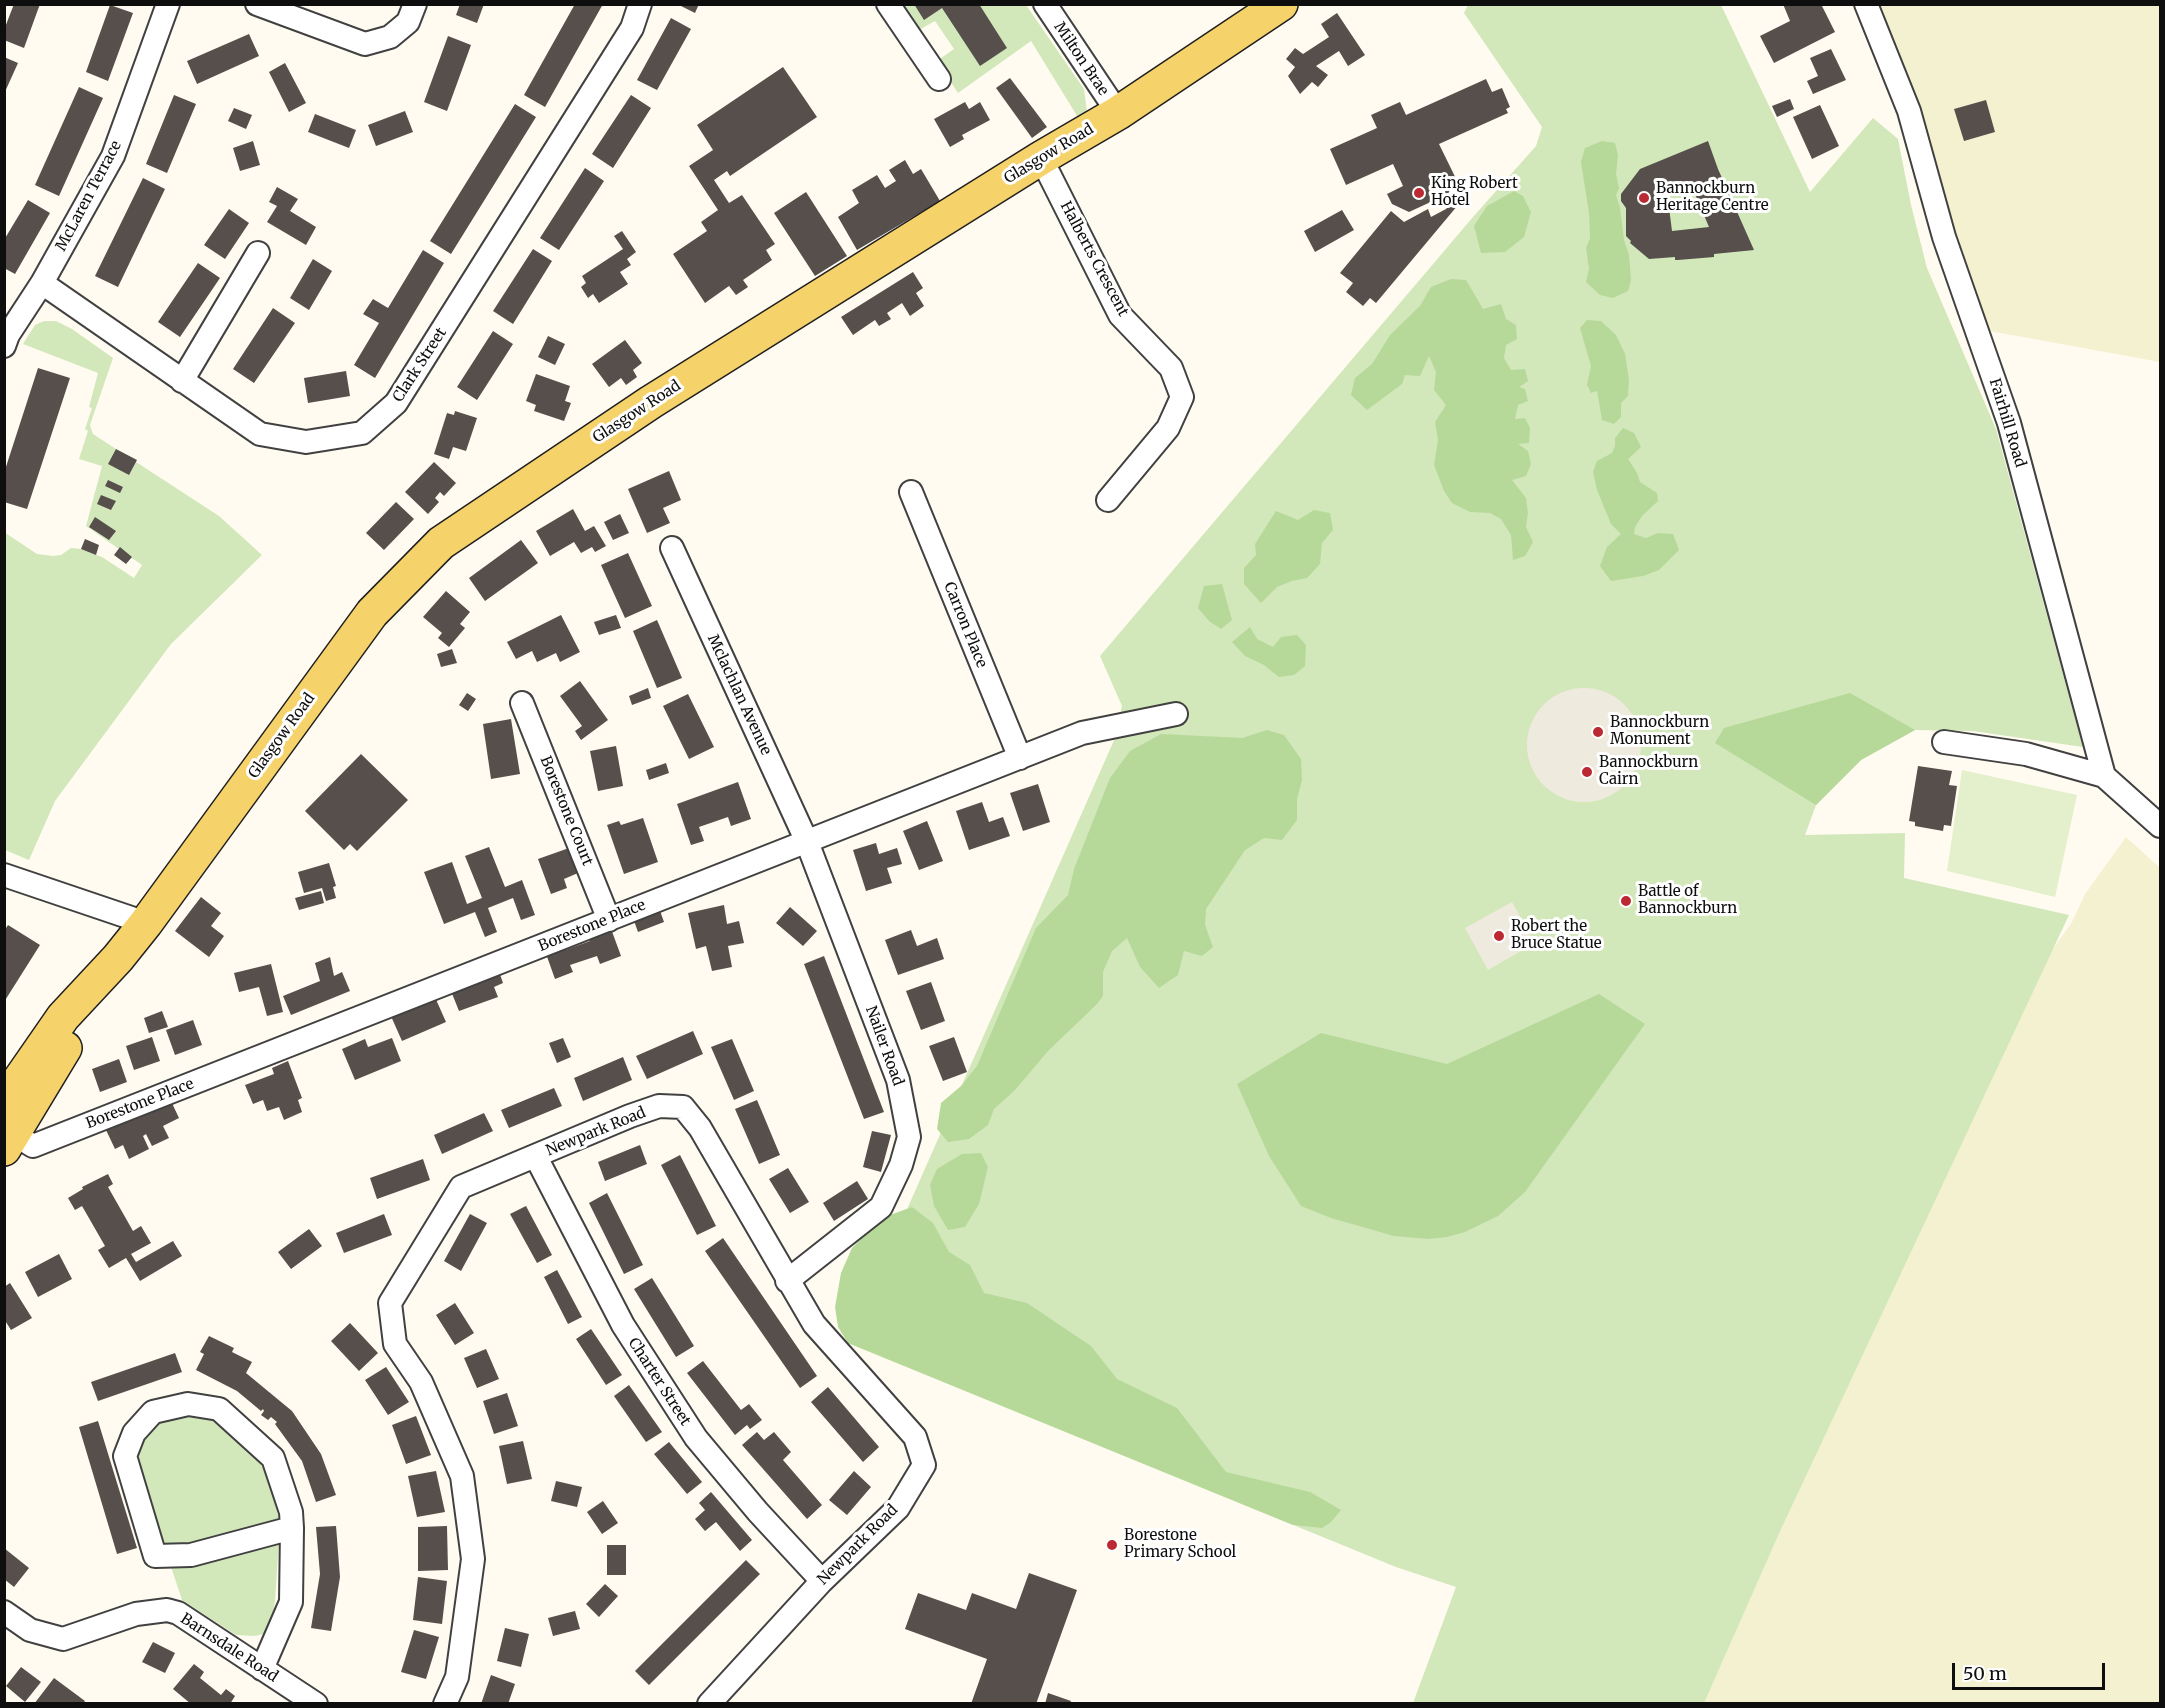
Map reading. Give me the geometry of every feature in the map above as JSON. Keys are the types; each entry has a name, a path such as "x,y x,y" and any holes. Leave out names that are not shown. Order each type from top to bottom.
{"main road":[{"name":"Glasgow Road","path":"4,1102 63,1017 118,958 146,923 372,613 441,543 651,402 1041,158 1118,113 1281,4"},
{"name":"Glasgow Road","path":"8,1141 118,958"}],"street":[{"name":"McLaren Terrace","path":"6,338 42,283 113,156 168,4"},
{"path":"257,4 365,44 390,37 408,22 415,4"},
{"name":"Clark Street","path":"42,283 260,434 306,442 362,433 396,403 632,28 640,4"},
{"path":"888,4 939,79"},
{"name":"Milton Brae","path":"1045,4 1118,113"},
{"name":"Fairhill Road","path":"1866,4 1909,111 1944,237 2009,423 2104,776"},
{"name":"Halberts Crescent","path":"1041,158 1120,315 1171,368 1182,397 1168,428 1108,500"},
{"path":"182,381 258,253"},
{"name":"Carron Place","path":"911,492 1020,758"},
{"name":"Mclachlan Avenue","path":"672,548 807,842"},
{"name":"Borestone Court","path":"522,703 609,920"},
{"name":"Borestone Place","path":"8,1141 33,1146 1082,733 1176,714"},
{"path":"1944,742 2026,754 2104,776 2160,826"},
{"name":"Nailer Road","path":"787,1281 881,1207 901,1165 909,1137 898,1080 807,842"},
{"path":"4,876 146,923"},
{"name":"Newpark Road","path":"445,1704 457,1677 473,1559 464,1488 462,1476 421,1382 395,1344 390,1303 461,1187 659,1106 683,1107 700,1128 814,1324 915,1437 924,1465 898,1508 822,1581 710,1704"},
{"name":"Charter Street","path":"536,1157 622,1325 696,1438 758,1512 822,1581"},
{"path":"262,1669 291,1602 292,1528 291,1512 273,1458 219,1409 188,1404 153,1412 134,1433 125,1456 156,1556 191,1555 292,1528"},
{"name":"Barnsdale Road","path":"4,1612 30,1630 63,1639 136,1614 167,1610 178,1613 316,1704"}],"shaded area":[{"path":"1877,5 2160,5 2160,362 1984,330 1920,114"},
{"path":"1584,688 1606,693 1624,705 1636,723 1641,745 1636,767 1624,785 1606,797 1584,802 1562,797 1544,785 1532,767 1527,745 1532,723 1544,705 1562,693"},
{"path":"2126,837 2160,868 2160,1703 1703,1704 1992,1056 2052,950 2072,922 2085,894"},
{"path":"1512,902 1535,943 1488,970 1465,928"}],"green space":[{"path":"902,5 1026,5 1084,89 1087,112 1079,119 1031,41 958,93 937,61 954,49 935,21 919,30"},
{"path":"1468,5 1721,5 1810,192 1873,118 1898,139 1927,268 1996,429 2083,747 1973,731 1915,730 1861,760 1816,805 1805,835 1905,833 1904,878 2069,915 1782,1527 1704,1703 1413,1703 1456,1587 1396,1567 848,1343 1115,738 1122,706 1100,656 1536,146 1542,127 1464,13"},
{"path":"1602,141 1615,143 1618,155 1616,174 1619,188 1616,195 1629,255 1631,280 1628,291 1613,298 1600,295 1586,282 1589,269 1586,248 1590,238 1589,213 1581,162 1585,148"},
{"path":"1514,191 1523,196 1531,212 1524,237 1505,252 1481,253 1474,226 1487,206"},
{"path":"1451,279 1466,280 1483,309 1501,304 1506,319 1516,325 1517,339 1506,345 1504,358 1511,370 1525,369 1528,381 1519,387 1525,389 1528,401 1518,405 1515,419 1525,418 1530,428 1529,443 1518,444 1528,451 1531,464 1526,476 1512,480 1526,498 1528,513 1526,527 1533,542 1525,556 1513,560 1511,535 1501,519 1490,513 1470,512 1452,503 1444,491 1434,465 1438,440 1435,422 1446,405 1434,390 1436,372 1429,356 1420,376 1405,375 1402,384 1367,410 1351,395 1355,378 1372,364 1390,335 1420,306 1431,287"},
{"path":"1587,320 1601,321 1616,335 1625,354 1629,380 1628,396 1621,403 1621,417 1614,424 1602,420 1597,391 1591,393 1587,385 1591,366 1580,328"},
{"path":"44,321 56,321 72,329 113,358 90,425 93,434 219,516 262,555 171,644 55,801 29,860 5,850 4,532 37,554 53,556 61,555 71,548 81,549 102,557 134,578 142,565 86,526 102,466 79,459 88,431 85,429 92,408 89,407 98,373 23,344 35,325"},
{"path":"1623,428 1634,433 1641,447 1628,459 1640,482 1657,493 1658,501 1642,516 1635,527 1634,534 1646,538 1658,533 1673,534 1679,550 1659,570 1643,576 1611,581 1600,566 1607,547 1621,534 1611,524 1597,490 1593,472 1597,461 1612,453 1615,438"},
{"path":"1314,510 1330,513 1333,530 1322,543 1320,564 1307,578 1277,587 1261,603 1244,584 1244,568 1256,555 1255,544 1276,511 1298,520"},
{"path":"1222,584 1232,620 1221,629 1209,621 1198,608 1204,586"},
{"path":"1250,627 1257,639 1273,647 1281,637 1297,635 1306,645 1305,666 1294,675 1279,677 1264,665 1245,656 1232,642"},
{"path":"1850,693 1915,730 1861,760 1816,805 1715,743 1724,728"},
{"path":"1267,730 1284,735 1301,759 1302,780 1297,799 1297,820 1282,840 1264,838 1245,850 1206,909 1205,925 1213,947 1202,956 1184,951 1178,975 1159,988 1140,967 1127,938 1112,951 1103,972 1103,996 1097,1004 1048,1051 1015,1090 994,1109 988,1125 969,1139 948,1142 937,1129 941,1103 961,1086 977,1066 1036,928 1068,895 1074,869 1110,778 1130,751 1161,734 1242,738"},
{"path":"1962,770 2077,795 2055,897 1947,871"},
{"path":"1599,994 1645,1024 1525,1192 1498,1216 1465,1232 1447,1237 1429,1239 1394,1236 1331,1218 1301,1206 1269,1156 1237,1084 1321,1033 1447,1064"},
{"path":"981,1153 988,1167 979,1204 965,1227 948,1230 934,1206 930,1185 937,1169 962,1154"},
{"path":"912,1207 933,1223 949,1252 970,1265 984,1293 1027,1303 1091,1346 1117,1379 1177,1408 1226,1472 1310,1492 1341,1510 1331,1522 1322,1528 1293,1525 848,1343 838,1327 835,1307 841,1273 852,1248 872,1228 890,1215"},
{"path":"184,1414 211,1417 244,1440 269,1477 280,1523 272,1623 264,1634 236,1635 182,1600 139,1470 135,1451 151,1426"}],"building":[{"path":"14,4 40,4 24,48 4,40 4,30"},
{"path":"460,4 484,4 477,23 456,15"},
{"path":"575,4 603,4 545,107 524,95"},
{"path":"677,4 699,4 695,13"},
{"path":"914,4 979,4 1007,48 980,66 942,8 924,20"},
{"path":"1783,4 1821,4 1835,32 1774,63 1760,36 1790,21"},
{"path":"110,5 133,13 108,81 86,72"},
{"path":"1337,13 1365,55 1348,66 1339,51 1316,66 1328,75 1318,87 1312,82 1300,94 1288,76 1295,67 1286,59 1295,48 1303,54 1329,37 1321,24"},
{"path":"671,18 691,29 657,90 637,80"},
{"path":"249,34 259,56 197,84 187,61"},
{"path":"448,36 471,45 447,111 424,102"},
{"path":"1831,49 1846,80 1813,94 1807,81 1818,76 1810,58"},
{"path":"4,57 18,63 4,94"},
{"path":"285,63 306,103 289,112 269,72"},
{"path":"783,67 817,117 730,176 727,171 714,180 729,203 742,195 775,244 766,250 772,260 743,280 748,287 736,295 729,286 705,303 673,254 707,231 701,222 718,210 689,166 713,150 697,125"},
{"path":"1010,78 1047,127 1032,138 996,88"},
{"name":"King Robert Hotel","path":"1486,79 1492,92 1502,88 1510,107 1506,109 1508,113 1439,144 1463,193 1458,205 1376,303 1370,298 1363,306 1346,292 1353,283 1340,273 1391,211 1404,222 1428,209 1431,217 1446,209 1457,193 1452,185 1448,194 1409,212 1392,204 1387,194 1403,186 1393,164 1346,185 1330,149 1377,128 1371,115 1400,102 1406,115"},
{"path":"79,87 103,98 59,196 35,185"},
{"path":"174,95 196,104 167,173 146,164"},
{"path":"631,95 651,108 613,168 592,154"},
{"path":"1790,99 1794,109 1777,117 1772,106"},
{"path":"1986,100 1995,132 1964,141 1954,109"},
{"path":"965,102 969,109 980,102 990,120 962,135 964,139 950,147 934,119"},
{"path":"515,104 536,117 451,254 430,241"},
{"path":"1820,105 1839,146 1812,159 1793,117"},
{"path":"234,108 252,115 246,129 228,121"},
{"path":"405,111 413,132 376,146 368,125"},
{"path":"315,114 356,130 349,148 308,132"},
{"path":"253,141 260,165 240,171 233,148"},
{"name":"Bannockburn Heritage Centre","path":"1708,141 1754,250 1714,254 1714,257 1678,260 1675,260 1675,257 1649,259 1630,243 1631,241 1626,236 1626,208 1621,201 1621,194 1640,169","holes":["1690,182 1709,227 1672,231 1667,192"]},
{"path":"905,160 913,174 921,169 940,201 857,250 838,217 859,203 852,190 877,175 885,188 896,181 889,170"},
{"path":"585,168 604,181 559,250 540,238"},
{"path":"143,178 165,189 118,287 95,276"},
{"path":"277,187 298,199 290,211 316,227 306,245 267,222 277,206 269,202"},
{"path":"806,192 847,256 815,276 774,213"},
{"path":"28,200 50,213 15,274 4,268 4,240"},
{"path":"229,209 249,223 225,259 204,245"},
{"path":"1342,210 1354,230 1315,252 1304,231"},
{"path":"622,231 636,252 627,259 631,265 620,272 628,284 599,303 593,294 588,298 581,287 586,283 582,276 623,249 614,236"},
{"path":"533,249 552,261 513,324 493,311"},
{"path":"423,250 444,263 375,378 354,365 379,323 363,314 373,299 388,308"},
{"path":"313,259 332,271 309,310 290,298"},
{"path":"198,263 220,278 180,337 158,322"},
{"path":"913,272 923,288 916,293 924,306 910,316 902,303 887,313 891,319 879,326 875,320 853,335 841,317"},
{"path":"273,308 295,323 254,383 233,369"},
{"path":"493,331 513,344 477,400 457,387"},
{"path":"548,336 565,344 555,365 538,357"},
{"path":"625,340 642,363 633,370 637,377 626,385 621,378 609,387 592,364"},
{"path":"38,368 70,378 27,509 4,502 4,473"},
{"path":"346,371 350,396 308,403 304,378"},
{"path":"536,374 570,386 565,401 571,403 564,421 534,411 536,405 526,401"},
{"path":"455,411 477,418 466,451 453,447 449,459 434,454 447,413 454,415"},
{"path":"116,449 137,460 129,475 108,464"},
{"path":"434,462 456,483 444,496 440,492 435,498 439,502 428,514 405,492"},
{"path":"669,471 681,500 663,508 670,523 647,533 628,489"},
{"path":"108,480 123,487 120,493 105,486"},
{"path":"101,495 116,501 111,510 97,504"},
{"path":"396,502 414,519 384,550 366,533"},
{"path":"573,509 585,531 594,526 606,546 595,552 592,547 581,553 574,542 550,556 536,531"},
{"path":"620,514 629,533 613,540 604,522"},
{"path":"95,517 116,531 109,540 89,527"},
{"path":"85,539 99,545 96,555 81,549"},
{"path":"521,540 538,563 485,601 469,578"},
{"path":"120,547 132,557 126,564 114,555"},
{"path":"628,553 652,606 625,618 601,565"},
{"path":"446,591 470,612 460,624 465,628 449,647 438,638 442,633 423,617"},
{"path":"561,615 580,652 560,662 556,653 537,662 532,651 516,659 507,642"},
{"path":"616,615 621,628 599,635 594,622"},
{"path":"657,620 682,678 657,688 633,631"},
{"path":"452,649 457,663 441,667 437,654"},
{"path":"580,681 608,720 581,740 575,731 582,726 560,696"},
{"path":"648,688 651,698 632,705 629,696"},
{"path":"467,693 476,699 468,711 459,705"},
{"path":"688,694 714,747 689,759 663,706"},
{"path":"511,719 520,774 491,779 483,724"},
{"path":"616,746 623,786 598,791 590,751"},
{"path":"361,754 408,800 357,851 350,844 344,850 305,811"},
{"path":"666,763 669,773 649,780 646,770"},
{"path":"1918,766 1952,771 1949,785 1957,786 1951,826 1944,825 1943,831 1915,826 1915,822 1909,821"},
{"path":"738,782 751,819 731,826 728,817 699,827 704,841 691,845 677,804"},
{"path":"1038,784 1050,822 1023,831 1010,793"},
{"path":"982,802 989,822 1003,817 1010,836 969,850 956,811"},
{"path":"643,818 658,862 624,874 607,825 619,821 621,825"},
{"path":"927,821 943,861 919,870 903,831"},
{"path":"876,843 879,854 897,848 902,864 887,868 892,883 866,891 853,850"},
{"path":"489,847 505,887 522,880 535,915 521,920 513,898 488,908 497,932 485,937 475,912 444,924 424,872 452,862 467,904 482,898 465,856"},
{"path":"569,848 578,873 564,879 567,888 551,894 538,859"},
{"path":"329,863 336,886 333,887 336,898 326,901 322,888 304,893 298,872"},
{"path":"321,891 324,903 299,910 295,898"},
{"path":"201,897 221,913 211,926 224,936 209,957 175,931"},
{"path":"724,905 727,924 739,921 744,943 728,946 732,967 712,971 706,946 696,949 688,913"},
{"path":"790,907 817,931 803,946 776,923"},
{"path":"659,908 664,922 638,932 633,918"},
{"path":"8,925 40,945 4,1002 4,931"},
{"path":"610,926 621,956 600,964 597,956 570,965 573,972 555,979 545,951 563,944 565,950 590,941 587,934"},
{"path":"911,930 917,946 937,938 944,959 898,975 885,940"},
{"path":"824,956 884,1112 864,1119 804,964"},
{"path":"330,957 334,976 342,972 350,991 291,1015 283,996 320,981 315,963"},
{"path":"271,964 283,1012 267,1016 259,987 239,992 234,973"},
{"path":"497,966 503,983 494,987 498,997 459,1011 451,991"},
{"path":"931,982 945,1021 921,1030 906,991"},
{"path":"434,995 446,1022 402,1041 390,1014"},
{"path":"162,1011 168,1027 149,1033 144,1018"},
{"path":"193,1020 202,1045 175,1055 166,1030"},
{"path":"693,1031 703,1054 647,1079 636,1056"},
{"path":"152,1037 160,1061 134,1070 126,1046"},
{"path":"954,1037 967,1072 943,1081 929,1046"},
{"path":"392,1038 401,1061 355,1080 342,1049 365,1039 368,1047"},
{"path":"563,1038 571,1057 557,1063 549,1043"},
{"path":"732,1039 754,1091 734,1100 711,1047"},
{"path":"623,1057 632,1080 583,1101 574,1078"},
{"path":"119,1059 127,1082 100,1092 92,1069"},
{"path":"288,1061 302,1098 298,1100 302,1112 284,1120 279,1107 267,1111 263,1100 253,1104 245,1085 274,1074 272,1068"},
{"path":"554,1088 562,1106 509,1128 501,1110"},
{"path":"170,1099 179,1118 163,1126 169,1138 152,1146 146,1134 143,1136 149,1149 129,1159 123,1145 115,1149 106,1130"},
{"path":"757,1100 780,1155 759,1164 735,1109"},
{"path":"484,1113 493,1131 442,1154 434,1135"},
{"path":"872,1131 891,1135 881,1172 863,1167"},
{"path":"640,1145 647,1164 605,1181 598,1162"},
{"path":"680,1155 716,1226 697,1235 661,1165"},
{"path":"423,1159 430,1180 377,1199 370,1178"},
{"path":"788,1168 809,1202 790,1213 769,1179"},
{"path":"108,1174 113,1184 108,1187 133,1231 141,1226 151,1243 131,1254 136,1262 173,1241 182,1256 140,1281 126,1258 109,1268 98,1250 105,1246 82,1206 75,1210 68,1198 83,1189 82,1187"},
{"path":"857,1181 868,1199 834,1221 823,1203"},
{"path":"607,1193 643,1265 624,1274 589,1203"},
{"path":"526,1206 552,1255 537,1263 510,1214"},
{"path":"384,1214 392,1235 344,1253 336,1233"},
{"path":"470,1214 487,1223 461,1271 444,1261"},
{"path":"309,1229 322,1246 291,1269 278,1252"},
{"path":"723,1238 817,1376 800,1388 705,1251"},
{"path":"59,1254 72,1279 38,1297 25,1272"},
{"path":"557,1270 582,1317 568,1324 544,1277"},
{"path":"652,1278 694,1346 676,1357 634,1289"},
{"path":"10,1283 32,1318 11,1330 4,1319 4,1287"},
{"path":"455,1303 474,1333 455,1345 436,1315"},
{"path":"350,1323 378,1353 359,1371 331,1341"},
{"path":"591,1329 622,1375 606,1385 576,1339"},
{"path":"209,1336 234,1348 232,1352 252,1362 246,1373 292,1411 321,1454 336,1495 316,1502 302,1461 275,1424 277,1422 271,1417 268,1420 261,1415 263,1409 261,1411 237,1391 196,1370 204,1354 200,1352"},
{"path":"486,1349 499,1379 477,1388 464,1358"},
{"path":"175,1353 182,1372 98,1401 91,1382"},
{"path":"703,1361 741,1410 749,1404 762,1420 750,1429 747,1425 735,1435 687,1373"},
{"path":"386,1367 409,1402 388,1415 365,1380"},
{"path":"629,1385 662,1432 646,1442 614,1396"},
{"path":"828,1387 879,1447 863,1462 811,1402"},
{"path":"507,1393 518,1426 494,1434 483,1401"},
{"path":"416,1416 431,1455 406,1464 392,1425"},
{"path":"98,1421 137,1548 117,1554 79,1427"},
{"path":"757,1432 764,1440 774,1432 791,1452 783,1460 822,1505 807,1519 742,1445"},
{"path":"523,1441 532,1479 507,1484 499,1446"},
{"path":"669,1442 702,1482 687,1494 654,1454"},
{"path":"436,1471 445,1512 417,1517 408,1476"},
{"path":"854,1471 871,1487 847,1515 829,1500"},
{"path":"556,1481 582,1487 577,1507 551,1501"},
{"path":"711,1492 752,1540 740,1551 716,1522 705,1531 695,1519 705,1510 699,1503"},
{"path":"603,1501 618,1523 602,1534 587,1512"},
{"path":"336,1526 340,1577 331,1631 311,1628 320,1574 316,1527"},
{"path":"447,1526 448,1570 418,1571 418,1527"},
{"path":"607,1545 626,1545 626,1575 607,1575"},
{"path":"4,1548 29,1568 14,1587 4,1579"},
{"path":"746,1560 760,1574 649,1685 635,1671"},
{"path":"1029,1573 1077,1590 1036,1704 971,1704 987,1659 905,1629 918,1593 966,1610 972,1593 1016,1609"},
{"path":"418,1577 447,1581 442,1624 413,1620"},
{"path":"605,1584 618,1596 599,1617 586,1604"},
{"path":"575,1611 580,1629 553,1636 548,1618"},
{"path":"505,1628 529,1634 521,1667 497,1661"},
{"path":"414,1630 439,1637 426,1679 401,1672"},
{"path":"153,1642 175,1653 165,1673 142,1662"},
{"path":"194,1664 204,1672 200,1678 221,1695 226,1689 235,1696 230,1704 191,1704 173,1689"},
{"path":"21,1667 41,1682 25,1702 6,1686"},
{"path":"491,1675 515,1684 508,1704 481,1704"},
{"path":"54,1678 85,1701 83,1704 34,1704"},
{"path":"1048,1693 1071,1701 1070,1704 1045,1704"}],"place":[{"name":"King Robert Hotel","path":"1419,193"},
{"name":"Bannockburn Heritage Centre","path":"1644,198"},
{"name":"Bannockburn Monument","path":"1598,732"},
{"name":"Bannockburn Cairn","path":"1587,772"},
{"name":"Battle of Bannockburn","path":"1626,901"},
{"name":"Robert the Bruce Statue","path":"1499,936"},
{"name":"Borestone Primary School","path":"1112,1545"}]}
